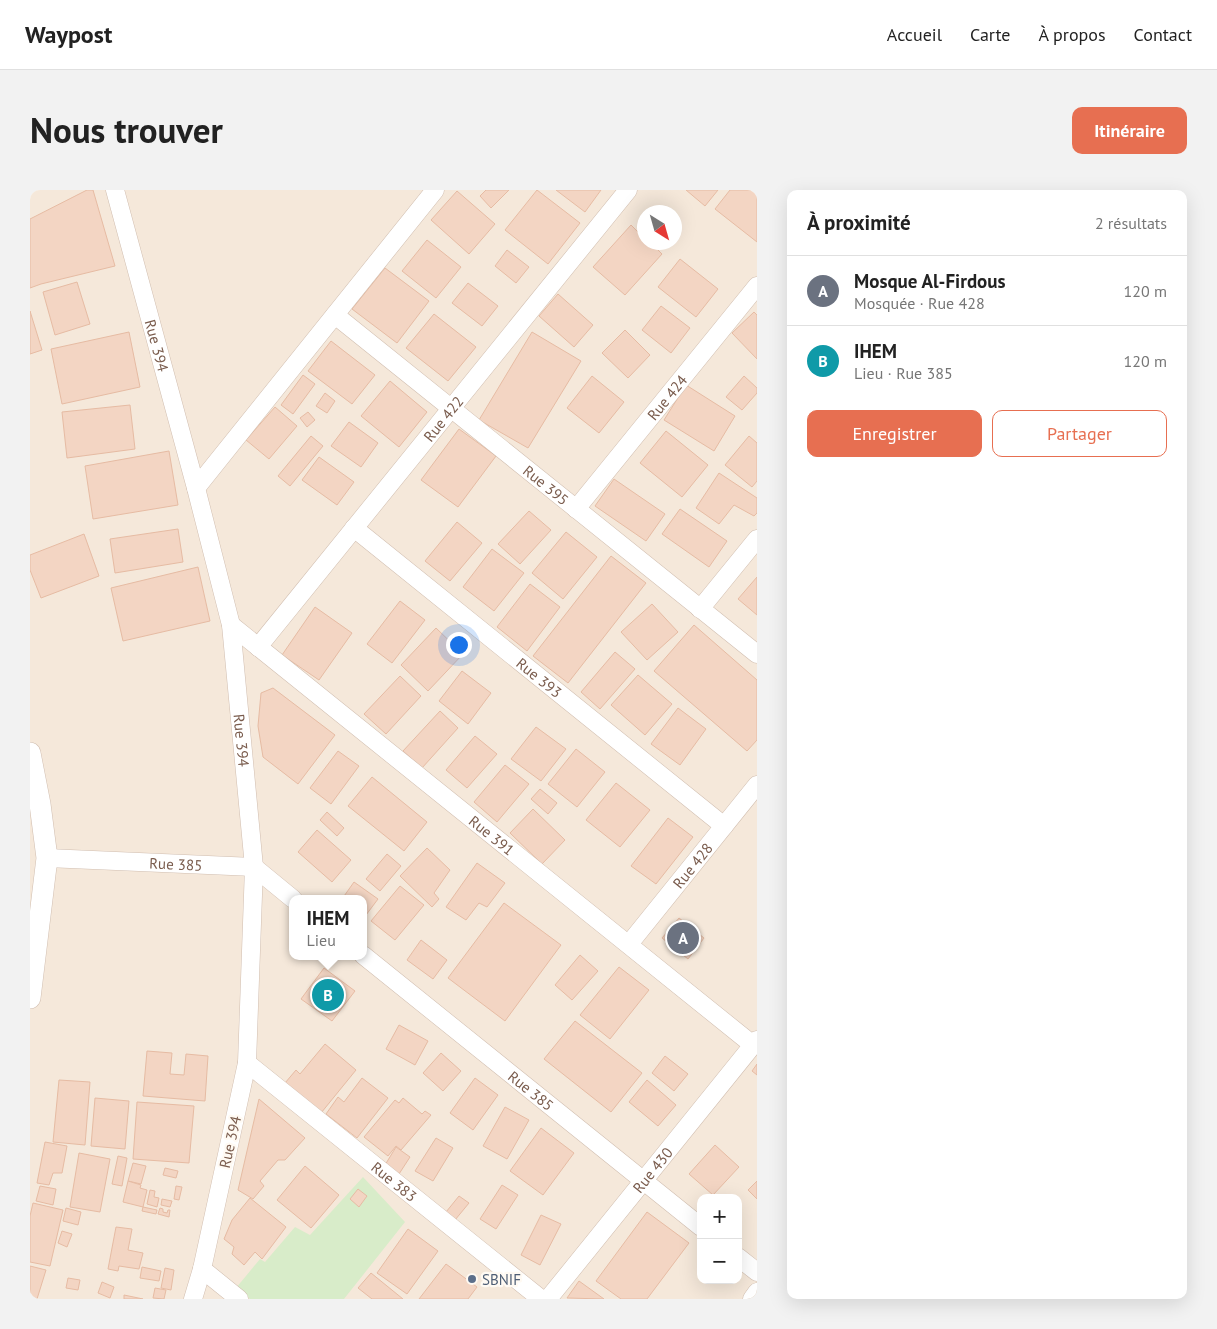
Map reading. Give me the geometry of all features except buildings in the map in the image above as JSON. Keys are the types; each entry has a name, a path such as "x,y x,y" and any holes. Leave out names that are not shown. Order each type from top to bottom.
{"street":[{"name":"Rue 394","path":"115,190 231,625 254,867 247,1064 202,1269 193,1299"},
{"path":"196,488 435,190"},
{"name":"Rue 422","path":"258,647 628,190"},
{"name":"Rue 424","path":"576,509 757,286"},
{"name":"Rue 395","path":"335,315 757,654"},
{"name":"Rue 393","path":"354,528 724,826"},
{"path":"700,609 757,539"},
{"name":"Rue 391","path":"231,625 755,1043"},
{"path":"30,753 35,805 47,858 30,998"},
{"name":"Rue 428","path":"629,944 757,786"},
{"name":"Rue 385","path":"47,858 254,867"},
{"path":"254,867 289,896"},
{"name":"Rue 385","path":"367,958 697,1223"},
{"name":"Rue 430","path":"548,1299 755,1043"},
{"name":"Rue 383","path":"247,1064 540,1299"},
{"path":"742,1260 757,1272"},
{"path":"202,1269 239,1299"},
{"path":"752,1299 757,1292"}],"shaded area":[{"path":"30,190 757,190 757,1299 30,1299"}],"green space":[{"path":"363,1177 405,1222 344,1299 250,1299 236,1288 260,1259 265,1262 295,1227 310,1235"}],"place":[{"name":"Mosque Al-Firdous","path":"683,938"},
{"name":"IHEM","path":"328,995"},
{"name":"SBNIF","path":"472,1279"}]}
